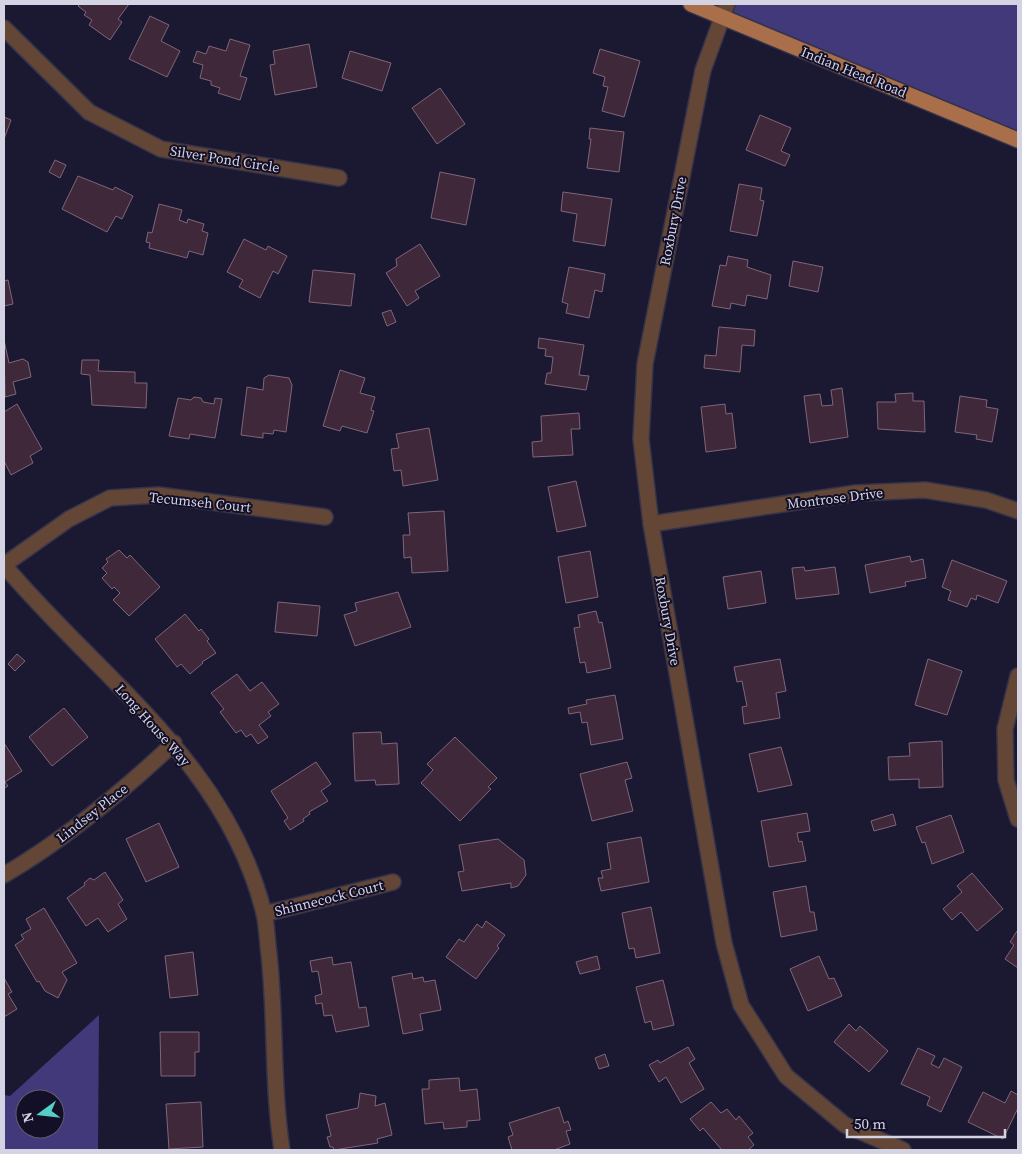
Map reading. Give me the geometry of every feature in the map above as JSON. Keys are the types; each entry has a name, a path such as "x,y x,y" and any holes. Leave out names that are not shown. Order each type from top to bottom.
{"main road":[{"name":"Indian Head Road","path":"691,4 724,10 1018,140"}],"street":[{"name":"Roxbury Drive","path":"724,10 703,70 645,364 641,439 651,524 724,943 741,1006 786,1076 845,1125 903,1150"},
{"name":"Silver Pond Circle","path":"4,28 89,112 161,149 339,178"},
{"name":"Montrose Drive","path":"651,524 856,493 925,490 986,500 1018,511"},
{"name":"Tecumseh Court","path":"4,565 69,519 110,498 158,495 325,517"},
{"name":"Long House Way","path":"4,565 31,598 174,743 225,817 248,863 264,914 274,999 276,1115 282,1150"},
{"path":"1018,676 1005,729 1006,780 1018,819"},
{"name":"Lindsey Place","path":"4,875 95,813 174,743"},
{"name":"Shinnecock Court","path":"264,914 393,882"}],"shaded area":[{"path":"727,4 1018,4 1018,140 721,17"},
{"path":"99,1015 98,1150 4,1150 4,1095 10,1096 15,1091 15,1139 65,1139 65,1089 18,1089"}],"building":[{"path":"80,4 129,4 118,19 122,22 110,40 89,25 92,20 84,15 86,12 78,6"},
{"path":"150,16 169,25 161,41 180,51 167,77 129,59"},
{"path":"230,39 250,45 240,76 247,78 240,100 218,93 220,88 211,85 211,81 200,78 203,65 193,62 197,51 206,54 209,46 226,51"},
{"path":"309,44 317,87 275,95 270,65 275,64 273,51"},
{"path":"600,49 640,61 624,117 602,111 608,87 603,86 605,77 593,73"},
{"path":"350,51 391,63 382,91 342,78"},
{"path":"440,88 465,124 437,144 412,108"},
{"path":"760,115 791,128 781,151 790,155 785,166 746,150"},
{"path":"4,117 11,120 4,139"},
{"path":"590,128 624,132 619,172 587,168 591,139 589,139"},
{"path":"55,160 66,165 60,178 49,172"},
{"path":"440,172 475,179 466,225 431,218"},
{"path":"78,176 113,190 115,187 133,196 122,219 116,216 107,232 62,209"},
{"path":"739,184 762,188 760,200 764,201 757,236 730,231"},
{"path":"563,192 612,199 605,246 573,241 577,214 561,211"},
{"path":"159,204 182,210 179,220 187,223 188,219 204,224 202,231 208,233 203,255 189,251 187,258 149,248 150,243 146,242 148,232 152,233"},
{"path":"244,239 266,250 268,246 287,256 278,274 273,271 260,298 239,287 243,280 227,272"},
{"path":"420,244 440,276 415,291 419,298 407,306 386,273 397,266 396,259"},
{"path":"728,256 748,260 747,267 771,275 767,299 747,295 745,306 731,303 730,309 712,306 720,265 726,266"},
{"path":"793,261 823,267 818,292 789,286"},
{"path":"569,267 605,274 602,292 595,290 589,318 566,313 568,304 562,302"},
{"path":"313,270 355,274 351,306 309,302"},
{"path":"8,280 13,304 4,306 4,281"},
{"path":"391,310 396,322 387,326 382,313"},
{"path":"719,327 755,330 754,346 742,345 740,372 704,368 705,355 716,356"},
{"path":"539,338 584,345 579,375 589,376 586,390 545,384 547,373 551,373 553,357 545,356 546,349 538,348"},
{"path":"4,340 9,363 23,359 28,362 31,377 13,382 16,394 5,397"},
{"path":"82,360 99,360 98,371 135,372 135,383 147,383 146,408 92,405 90,375 81,374"},
{"path":"340,370 365,378 360,393 375,397 371,410 374,411 367,433 342,426 340,431 323,426"},
{"path":"269,375 289,378 292,385 286,432 274,430 273,434 263,433 263,438 241,435 247,387 263,390 264,378"},
{"path":"842,388 848,437 810,443 804,396 820,394 822,406 833,405 831,390"},
{"path":"913,393 913,401 924,401 925,432 878,429 877,402 896,402 895,394"},
{"path":"960,396 987,400 986,407 998,409 992,442 976,439 977,435 955,432"},
{"path":"194,397 201,398 203,402 214,404 215,398 222,399 215,438 190,434 189,439 169,436 178,398 191,400"},
{"path":"17,404 42,449 30,456 33,463 11,475 4,461 4,412"},
{"path":"725,404 726,414 732,413 736,448 706,452 701,407"},
{"path":"579,413 580,429 571,429 573,455 533,457 532,442 542,441 541,416"},
{"path":"429,428 438,480 403,486 401,470 394,471 391,449 399,448 396,434"},
{"path":"576,481 586,526 557,532 548,487"},
{"path":"444,511 448,571 412,573 411,557 404,558 403,535 410,535 408,513"},
{"path":"119,550 127,558 130,555 160,587 129,616 113,600 120,593 114,587 112,589 102,578 107,573 102,568 108,562 106,559"},
{"path":"590,551 598,597 566,603 558,557"},
{"path":"910,556 911,562 923,559 926,578 905,582 906,586 870,593 865,565"},
{"path":"952,560 1007,581 998,603 977,595 976,600 971,598 967,607 948,600 951,591 942,587"},
{"path":"804,567 805,571 835,567 839,594 796,599 792,568"},
{"path":"761,571 766,603 728,609 723,577"},
{"path":"398,592 411,627 355,646 344,615 357,611 355,603"},
{"path":"278,602 320,606 317,636 275,632"},
{"path":"596,611 599,623 602,622 611,668 587,673 585,662 580,663 574,628 580,627 578,615"},
{"path":"185,614 199,631 201,629 209,639 207,641 216,653 202,662 190,674 181,664 177,667 155,639"},
{"path":"17,654 25,661 15,671 8,664"},
{"path":"780,659 786,691 776,693 780,718 744,724 742,707 747,706 742,681 737,682 734,667"},
{"path":"928,659 962,671 947,715 915,705"},
{"path":"237,674 250,691 262,682 279,704 268,712 271,716 259,725 268,737 258,744 251,734 246,737 241,730 236,733 220,712 224,709 211,693"},
{"path":"615,695 623,739 591,745 587,722 582,723 580,712 569,714 568,708 587,704 586,700"},
{"path":"64,708 88,737 52,766 29,737"},
{"path":"381,732 382,744 397,743 399,784 376,785 375,780 355,781 353,733"},
{"path":"455,737 497,778 488,787 491,789 460,821 421,783 433,770 427,764"},
{"path":"942,741 943,787 919,788 919,779 889,780 888,757 910,756 909,743"},
{"path":"4,743 22,771 5,782 8,786 4,788"},
{"path":"781,747 792,785 758,792 749,754"},
{"path":"316,762 331,784 321,791 328,801 309,812 310,814 303,819 304,821 290,830 284,821 288,818 271,791"},
{"path":"627,762 632,778 625,780 633,811 592,821 580,774"},
{"path":"807,813 810,831 797,833 799,842 802,841 806,861 769,867 761,821"},
{"path":"893,814 896,825 874,831 871,821"},
{"path":"951,815 964,852 932,864 925,842 922,843 916,827"},
{"path":"159,823 179,867 146,882 126,839"},
{"path":"641,837 649,882 601,891 598,878 603,878 601,871 611,869 607,843"},
{"path":"498,839 524,860 526,875 518,886 511,888 511,883 462,891 458,872 464,871 459,845"},
{"path":"105,872 123,900 118,904 127,919 108,932 98,918 86,926 67,898 85,885 84,883 90,878 94,880"},
{"path":"972,873 1003,909 977,931 961,912 952,920 943,909 962,892 957,886"},
{"path":"806,886 810,912 814,912 817,930 781,937 773,892"},
{"path":"651,907 660,953 636,958 634,948 629,949 622,913"},
{"path":"44,908 77,963 62,972 67,980 58,998 45,991 39,981 37,982 15,945 24,939 21,935 31,929 26,919"},
{"path":"486,921 505,935 497,946 499,948 476,979 446,957 459,939 464,942 477,924 482,928"},
{"path":"1017,931 1018,968 1005,959 1014,945 1010,942"},
{"path":"193,952 198,995 170,998 165,956"},
{"path":"597,956 600,969 580,974 576,962"},
{"path":"819,956 829,979 834,978 842,996 808,1011 790,969"},
{"path":"332,957 333,965 351,962 359,1008 366,1007 369,1026 336,1032 332,1015 324,1016 322,1003 316,1004 315,996 322,994 318,971 312,972 310,961"},
{"path":"412,973 413,979 423,977 424,982 435,980 441,1010 420,1014 423,1030 403,1034 392,977"},
{"path":"4,978 12,992 8,994 17,1009 4,1017"},
{"path":"663,980 674,1025 653,1030 651,1021 645,1023 636,987"},
{"path":"849,1024 856,1031 860,1026 888,1051 869,1072 834,1042"},
{"path":"160,1032 199,1032 199,1052 195,1052 195,1076 161,1076"},
{"path":"688,1047 695,1059 689,1063 704,1089 681,1103 666,1077 659,1082 649,1065 658,1060 660,1063"},
{"path":"918,1048 935,1056 931,1064 939,1068 944,1058 962,1067 941,1112 927,1105 930,1097 901,1084"},
{"path":"605,1054 609,1066 599,1069 595,1058"},
{"path":"459,1078 460,1091 477,1089 480,1120 467,1121 467,1127 444,1129 443,1122 425,1124 422,1089 429,1089 429,1080"},
{"path":"1011,1091 1018,1095 1018,1108 1003,1139 968,1122 983,1092 1005,1103"},
{"path":"360,1093 376,1096 375,1106 385,1103 392,1135 377,1139 378,1143 334,1150 333,1147 330,1147 327,1137 331,1136 326,1115 358,1108"},
{"path":"201,1102 203,1147 169,1149 166,1104"},
{"path":"711,1102 721,1113 727,1109 736,1120 739,1116 753,1133 748,1137 754,1145 748,1150 722,1150 703,1128 700,1131 690,1119"},
{"path":"559,1107 564,1123 568,1121 571,1130 566,1131 570,1144 554,1150 512,1150 508,1137 513,1135 509,1123"}]}
